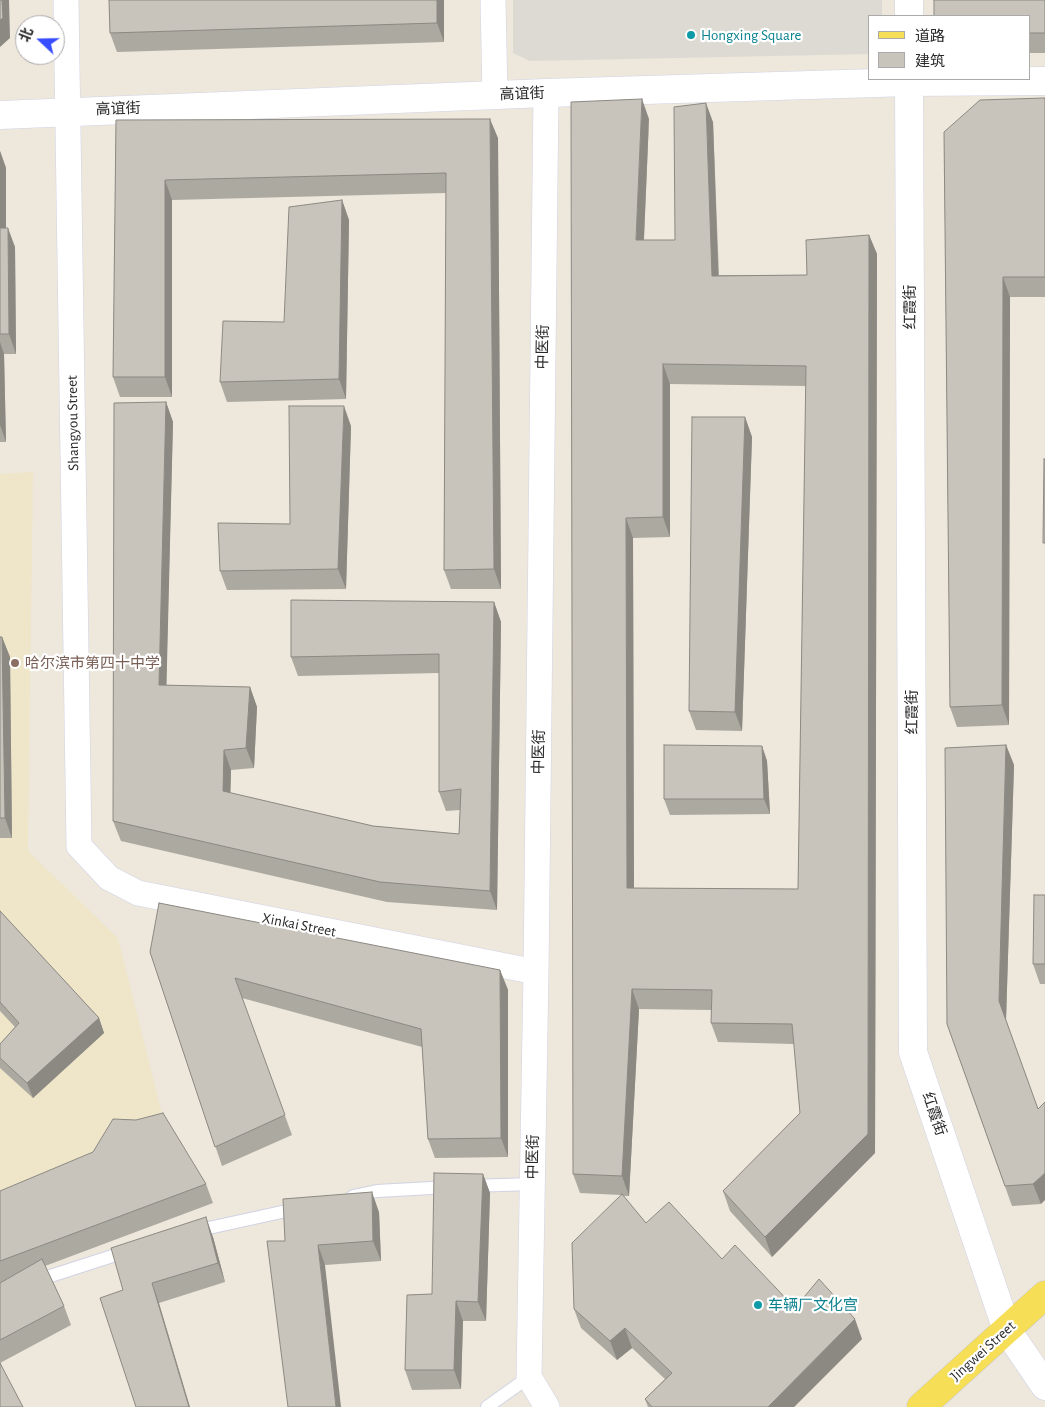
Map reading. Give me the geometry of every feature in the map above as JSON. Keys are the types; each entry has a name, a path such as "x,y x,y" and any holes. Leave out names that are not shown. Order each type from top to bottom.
{"main road":[{"path":"909,0 909,15"},
{"name":"高谊街","path":"0,115 909,80 1045,81"},
{"name":"红霞街","path":"909,80 913,1052 1007,1330 1045,1386"},
{"name":"Jingwei Street","path":"921,1407 1045,1295"}],"street":[{"name":"Shangyou Street","path":"66,0 78,846"},
{"path":"493,0 495,95"},
{"name":"中医街","path":"529,1377 536,972 546,93"},
{"name":"Xinkai Street","path":"78,846 109,878 138,893 536,972"},
{"path":"529,1377 547,1407"}],"lane":[{"path":"339,1199 377,1191 533,1184"},
{"path":"186,1234 310,1206"},
{"path":"24,1285 56,1272 140,1247"},
{"path":"487,1407 529,1377"}],"shaded area":[{"name":"Hongxing Square","path":"513,0 882,0 882,15 868,15 868,54 530,61 513,53"},
{"name":"哈尔滨市第四十中学","path":"33,472 28,851 118,938 172,1154 0,1224 0,474"}],"building":[{"path":"0,0 2,0 3,18 0,20"},
{"path":"109,0 437,0 437,23 110,33"},
{"path":"934,0 1045,0 1045,33 1030,33 1030,15 934,15"},
{"path":"1045,98 1045,277 1003,277 1002,705 950,707 944,132 980,100"},
{"path":"642,99 636,240 675,240 674,107 706,103 712,276 807,275 806,240 869,235 868,1134 765,1237 723,1191 800,1113 792,1024 711,1023 712,990 632,989 622,1176 573,1174 571,102","holes":["663,364 806,366 798,889 627,888 626,518 663,517"]},
{"path":"490,119 494,569 444,570 446,173 165,180 165,377 113,377 116,120"},
{"path":"342,200 339,379 220,382 223,321 284,322 289,207"},
{"path":"0,228 8,228 9,334 0,334"},
{"path":"166,402 159,685 250,687 246,748 224,750 223,791 373,826 459,834 461,789 439,792 439,654 291,657 291,600 494,602 490,891 380,882 113,821 114,403"},
{"path":"289,406 344,406 338,569 220,571 218,523 290,524"},
{"path":"692,417 745,417 735,712 689,711"},
{"path":"1044,459 1045,543 1043,543"},
{"path":"0,637 2,637 5,818 0,818"},
{"path":"664,745 762,746 764,799 664,799"},
{"path":"1006,745 999,1001 1038,1109 1045,1102 1045,1173 1033,1184 1005,1186 947,1024 945,748"},
{"path":"1034,895 1045,895 1045,964 1033,964"},
{"path":"159,903 500,970 501,1138 428,1139 421,1029 235,978 285,1115 215,1147 150,952"},
{"path":"0,911 99,1018 27,1083 0,1058 0,1044 19,1023 0,1002"},
{"path":"163,1113 206,1184 0,1261 0,1191 93,1152 113,1119 136,1120"},
{"path":"434,1173 483,1174 478,1302 456,1301 454,1370 405,1370 407,1295 432,1294"},
{"path":"372,1192 373,1241 318,1245 336,1407 288,1407 267,1241 285,1241 283,1199"},
{"path":"622,1194 646,1223 669,1202 722,1259 735,1245 795,1308 819,1279 855,1319 768,1407 652,1407 645,1399 672,1373 625,1328 610,1341 574,1309 572,1243"},
{"path":"206,1217 218,1263 152,1283 189,1407 136,1407 100,1298 123,1290 111,1248"},
{"path":"42,1259 64,1306 0,1340 0,1283"},
{"path":"0,1363 23,1407 0,1407"}],"place":[{"name":"Hongxing Square","path":"691,35"},
{"name":"哈尔滨市第四十中学","path":"15,663"},
{"name":"车辆厂文化宫","path":"758,1305"}]}
